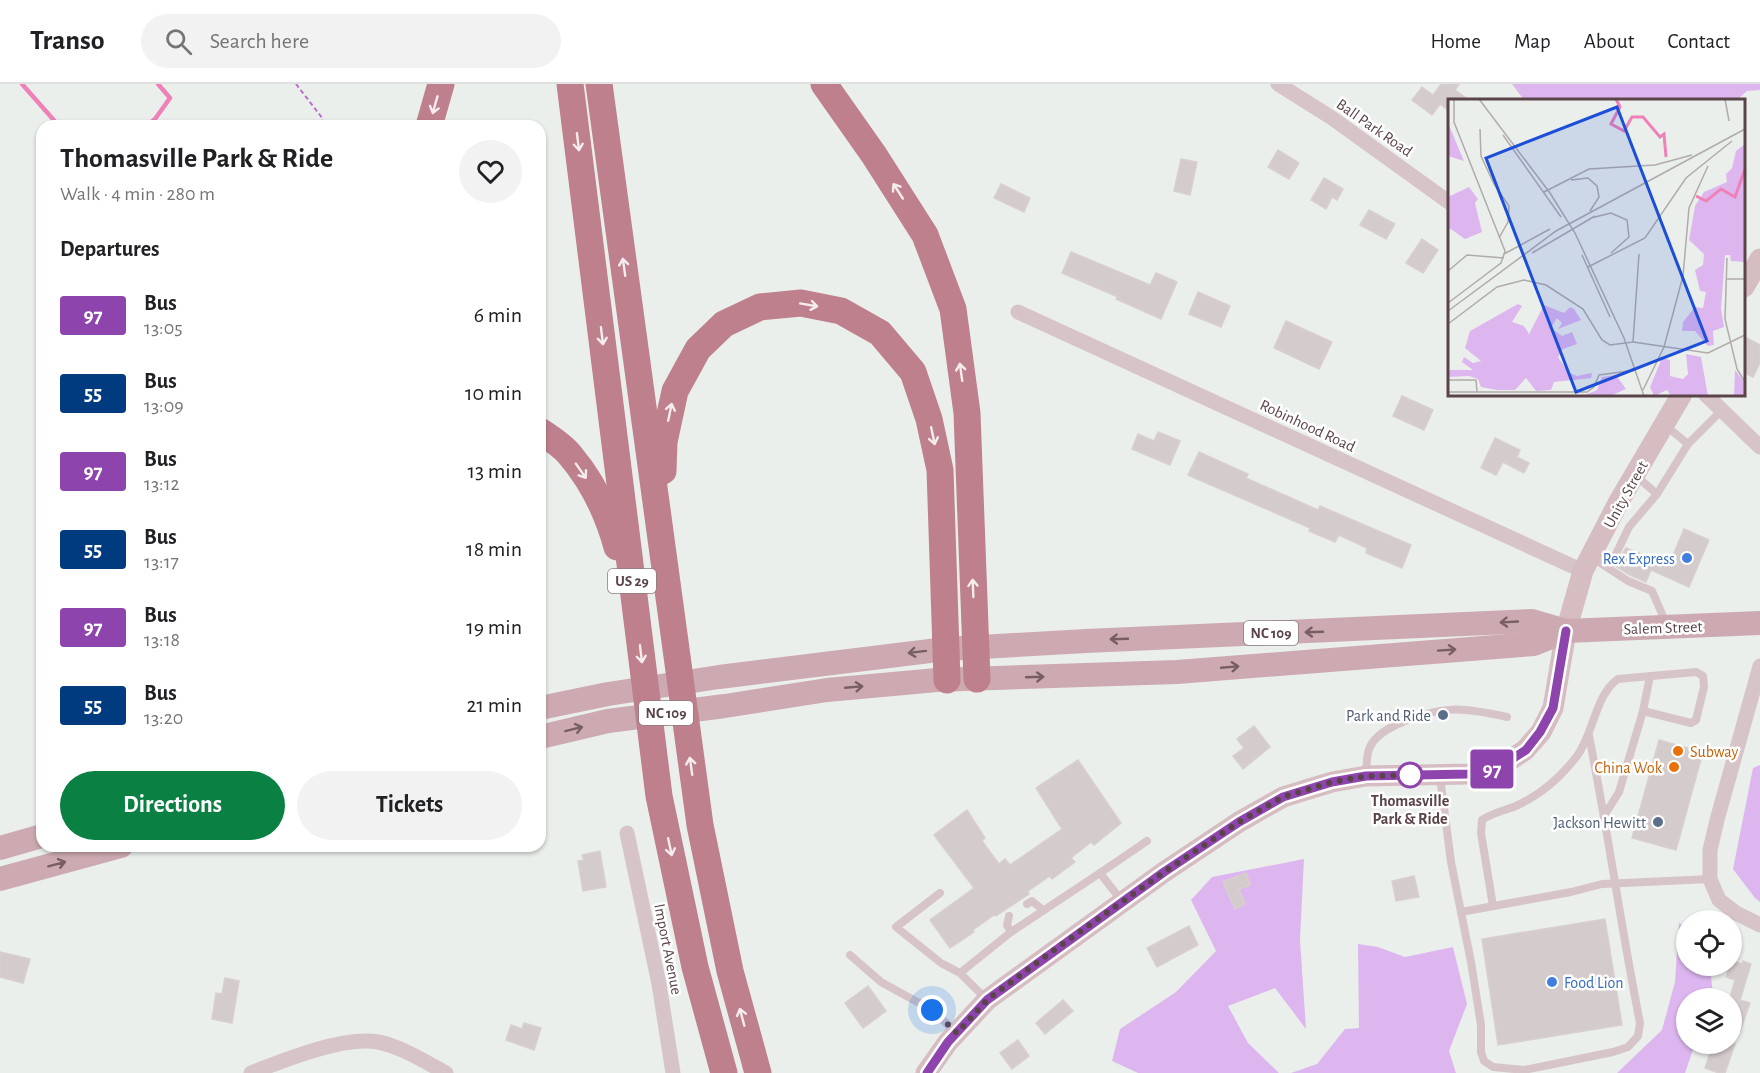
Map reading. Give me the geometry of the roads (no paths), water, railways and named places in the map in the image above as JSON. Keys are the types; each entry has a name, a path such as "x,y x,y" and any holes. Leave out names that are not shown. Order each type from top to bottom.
{"highway":[{"path":"431,120 441,84"},
{"name":"US 29","path":"570,84 659,796 695,967 724,1073"},
{"name":"US 29","path":"599,84 700,825 730,971 758,1073"},
{"path":"824,84 874,154 925,235 953,309 967,413 977,679"},
{"path":"662,554 663,442 675,391 698,349 724,324 760,307 801,303 841,311 880,333 913,372 929,419 940,470 947,680"},
{"path":"546,436 569,453 590,484 612,527 636,610"}],"main road":[{"name":"NC 109","path":"546,707 608,694 718,677 975,646 1532,621 1566,631"},
{"name":"Salem Street","path":"1566,631 1760,623"},
{"name":"NC 109","path":"546,736 608,721 827,690 947,680 1178,672 1534,644 1566,631"},
{"path":"0,848 36,838"},
{"path":"0,879 99,852"}],"street":[{"name":"Ball Park Road","path":"1278,84 1332,118 1448,201"},
{"path":"1745,284 1760,259"},
{"name":"Robinhood Road","path":"1018,312 1593,565"},
{"name":"Unity Street","path":"927,1073 948,1042 987,1000 1122,902 1239,822 1283,797 1332,782 1366,776 1468,774 1490,770 1526,750 1540,732 1553,708 1566,631 1593,565 1620,522 1635,475 1681,396"},
{"path":"1708,396 1760,447"},
{"path":"1760,666 1710,850 1710,879 1719,900 1736,913 1760,925"},
{"name":"Import Avenue","path":"627,833 659,984 673,1073"},
{"path":"251,1073 301,1054 358,1042 378,1042 400,1050 442,1072"}],"lane":[{"path":"1620,522 1657,494 1688,444 1722,410"},
{"path":"1664,424 1688,444"},
{"path":"1635,475 1657,494"},
{"path":"1593,565 1652,591 1668,627"},
{"path":"1493,906 1482,844 1482,820 1491,813 1528,800 1555,780 1578,755 1589,736 1610,684 1618,679 1696,672 1703,676 1704,687 1696,720 1691,723 1642,711"},
{"path":"1605,816 1619,792 1650,676"},
{"path":"1366,776 1368,749 1376,738 1392,727 1421,714 1449,709 1472,709 1507,717"},
{"path":"1440,775 1451,862 1481,1025 1481,1052 1484,1061 1492,1067 1524,1070 1613,1052 1628,1047 1638,1036 1640,1023 1589,736"},
{"path":"960,973 1042,910 1148,841"},
{"path":"1100,873 1122,902"},
{"path":"1461,912 1571,892 1602,884 1710,879"},
{"path":"940,893 896,927 941,963 960,973 987,1000"},
{"path":"1027,904 1032,901 1042,910"},
{"path":"1009,916 1007,925 1011,932"},
{"path":"850,955 881,982 932,1010 957,1033"}],"waterway":[{"path":"22,84 54,120"},
{"path":"154,120 170,98 158,84"}],"place":[{"name":"Rex Express","path":"1687,558"},
{"name":"Park and Ride","path":"1443,715"},
{"name":"Subway","path":"1678,751"},
{"name":"China Wok","path":"1674,767"},
{"name":"Thomasville Park & Ride","path":"1410,775"},
{"name":"Jackson Hewitt","path":"1658,822"},
{"name":"Food Lion","path":"1552,982"}]}
